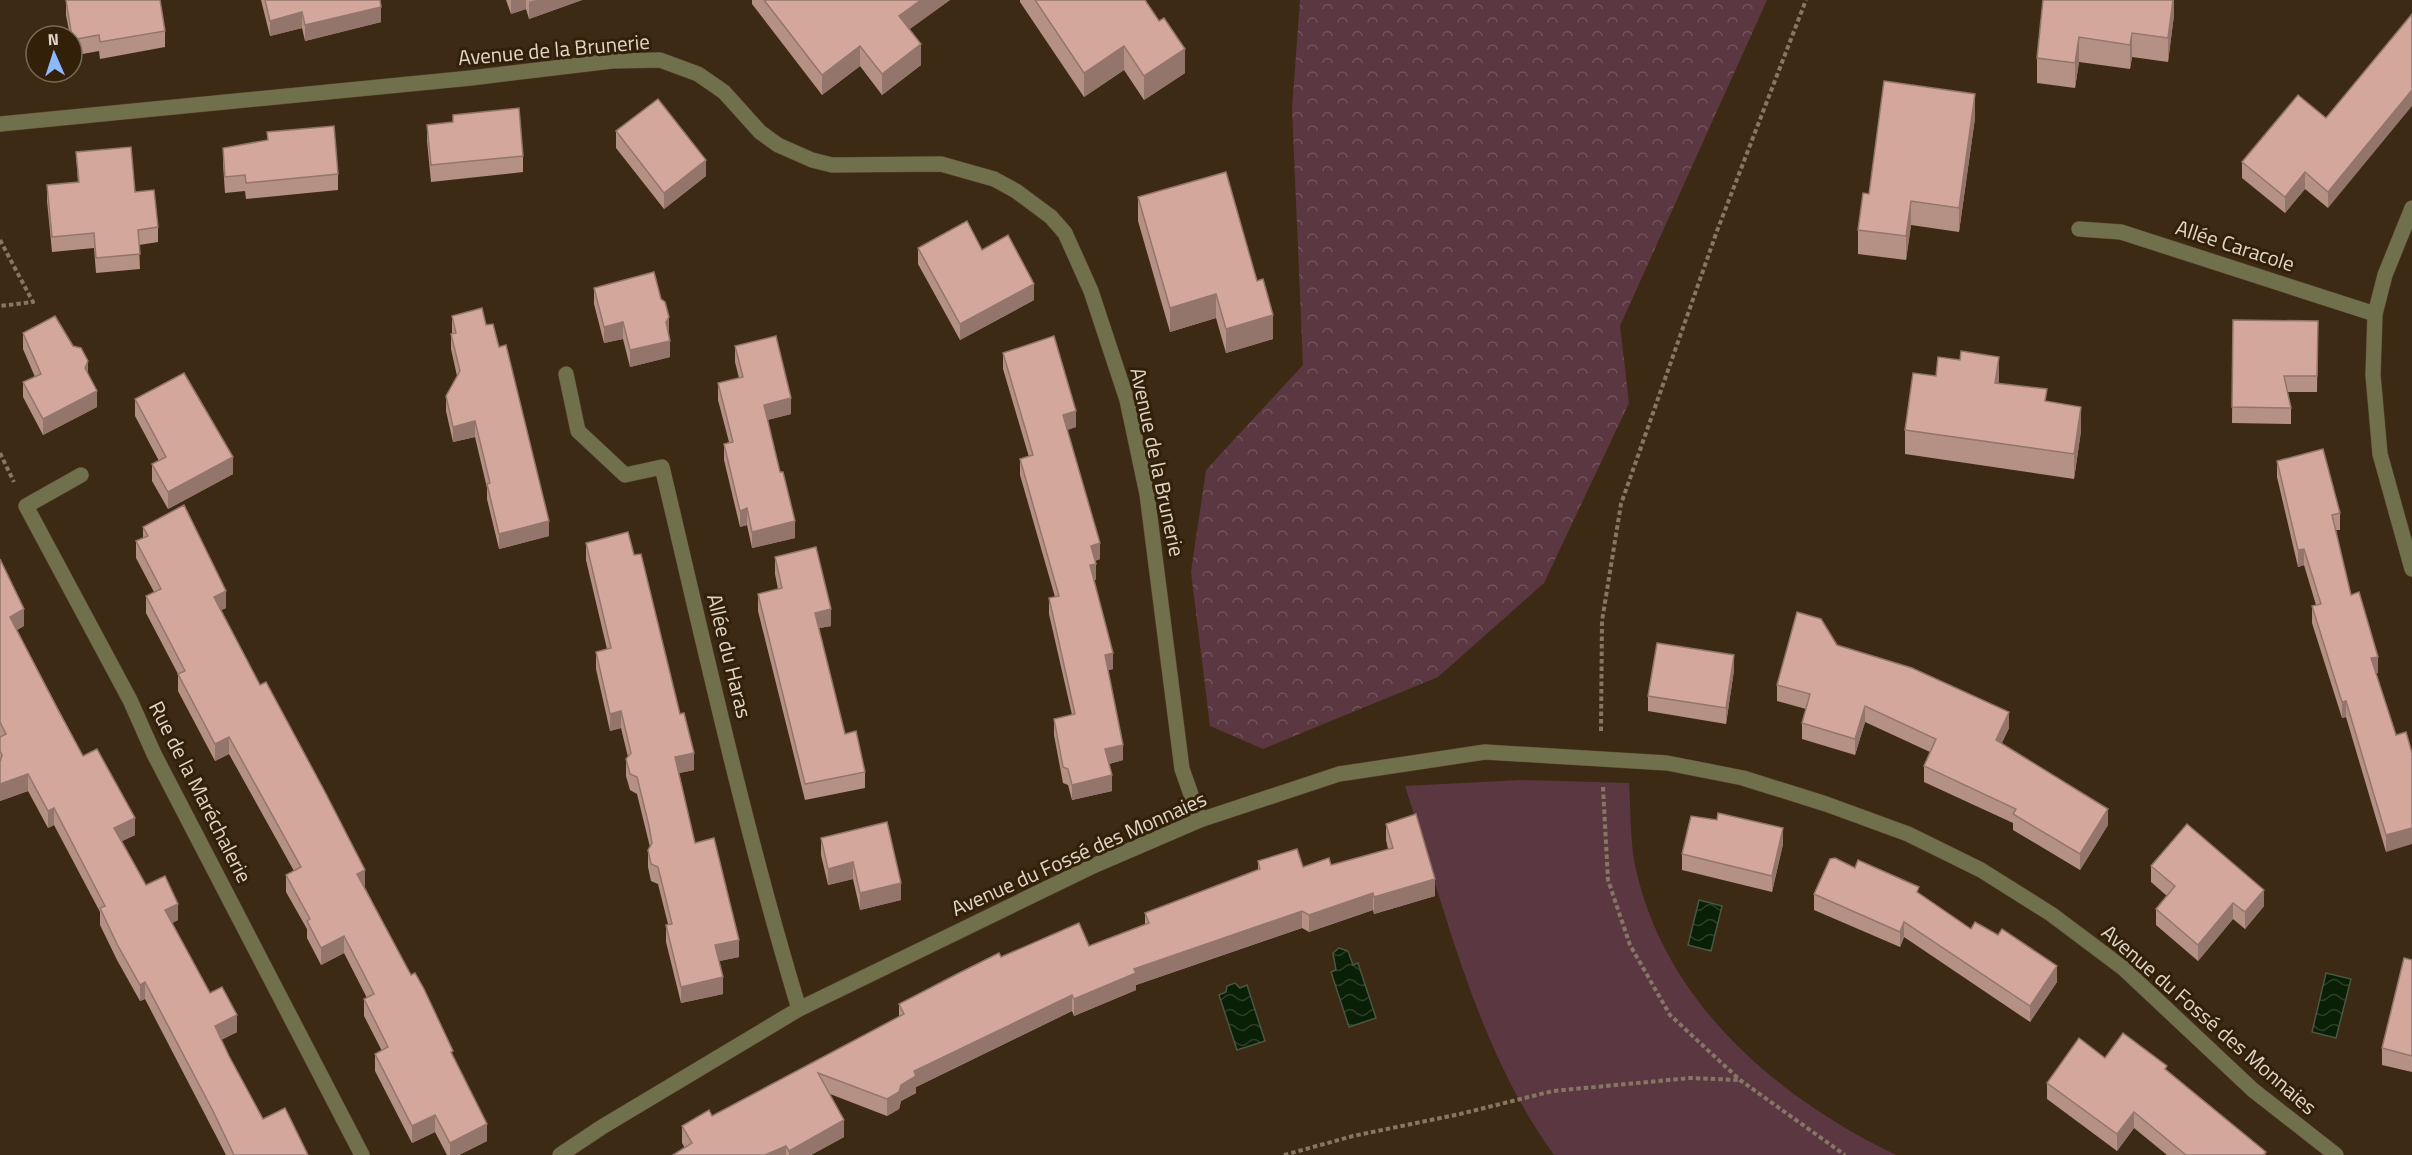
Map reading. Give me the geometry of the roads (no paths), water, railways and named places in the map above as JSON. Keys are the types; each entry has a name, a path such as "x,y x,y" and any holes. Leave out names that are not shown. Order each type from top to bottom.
{"street":[{"name":"Avenue de la Brunerie","path":"0,124 471,78 595,62 648,59 682,66 698,74 724,92 760,132 778,145 812,160 832,165 941,164 986,176 1016,191 1051,217 1065,233 1091,291 1127,400 1147,494 1182,769 1200,820"},
{"path":"2412,208 2385,275 2375,314 2373,375 2377,432 2388,485 2412,569"},
{"name":"Allée Caracole","path":"2079,230 2121,232 2375,314"},
{"name":"Allée du Haras","path":"566,375 578,431 625,475 662,467 780,947 799,1009"},
{"name":"Rue de la Maréchalerie","path":"81,475 26,506 130,700 154,754 362,1155"},
{"name":"Avenue du Fossé des Monnaies","path":"560,1155 602,1127 799,1009 1093,866 1200,820 1340,774 1485,752 1601,757 1668,764 1743,778 1826,804 1908,834 1981,870 2051,914 2123,968 2253,1090 2336,1155"}],"water":[{"path":"1699,900 1722,906 1711,951 1688,945"},
{"path":"1339,948 1348,951 1353,965 1358,963 1376,1018 1349,1027 1331,972 1336,970 1333,953"},
{"path":"2326,973 2351,979 2336,1038 2312,1032"},
{"path":"1235,983 1240,988 1247,985 1265,1041 1237,1050 1219,995 1226,992 1227,986"}]}
